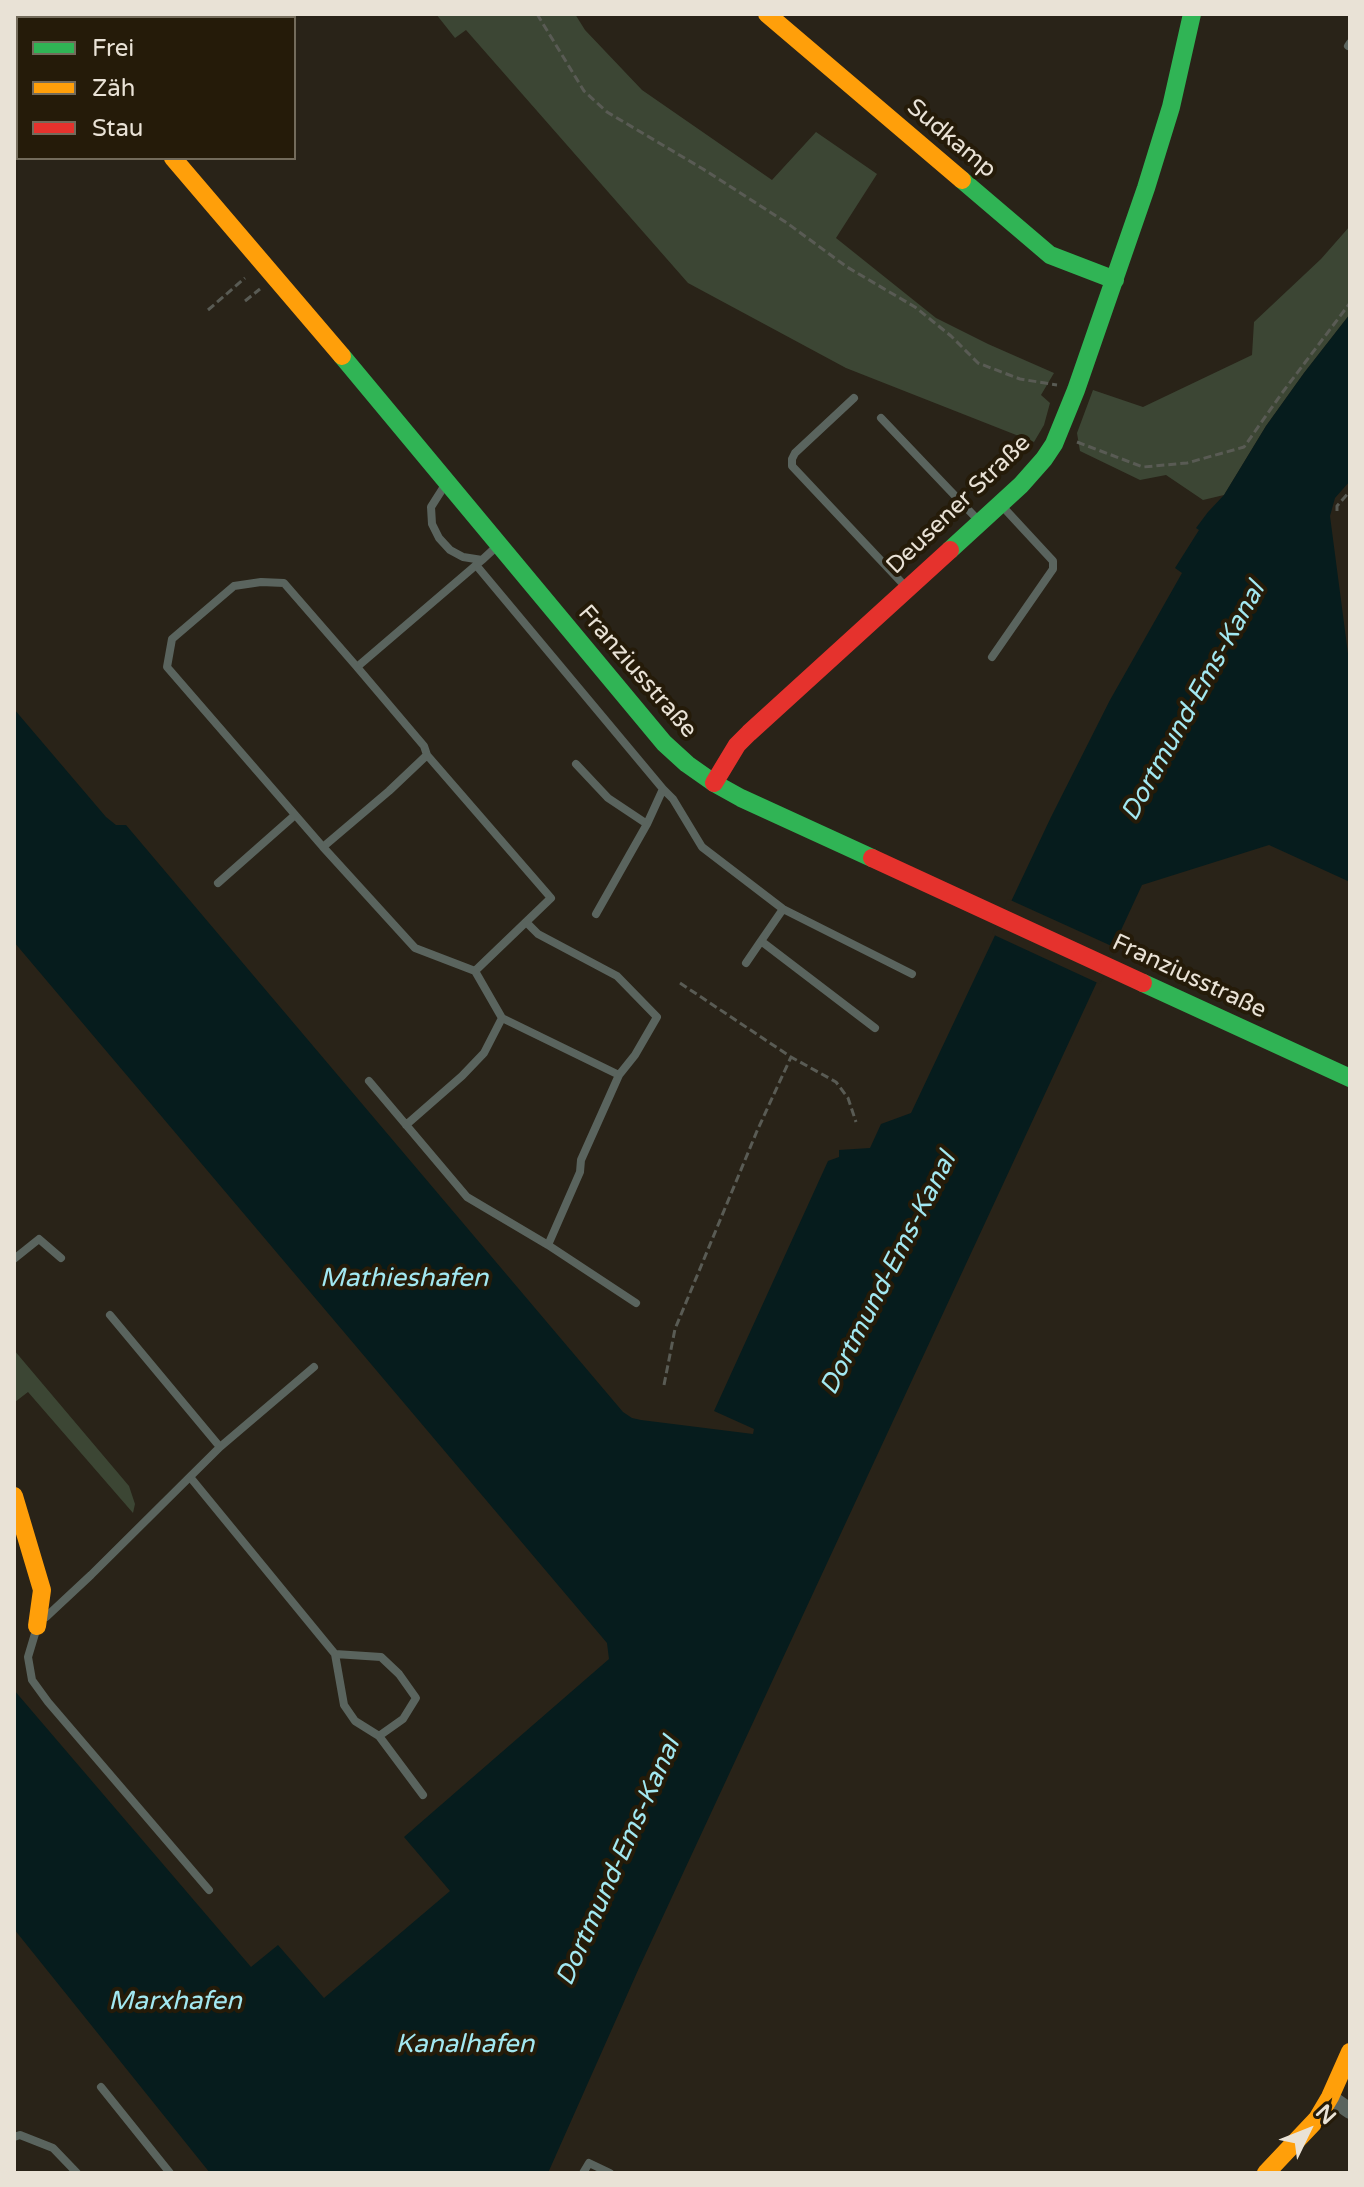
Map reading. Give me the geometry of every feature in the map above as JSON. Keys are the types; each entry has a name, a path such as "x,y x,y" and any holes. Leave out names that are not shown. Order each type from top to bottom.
{"main road":[{"name":"Sudkamp","path":"767,14 1050,255 1115,280"},
{"name":"Deusener Straße","path":"714,783 737,745 1000,504 1038,466 1059,433 1115,280 1171,107 1192,14"},
{"name":"Franziusstraße","path":"175,160 664,743 687,764 741,798 1350,1078"},
{"path":"14,1496 42,1590 37,1626"},
{"path":"1274,2170 1317,2119 1350,2052"}],"street":[{"path":"1330,2097 1350,2111"}],"lane":[{"path":"854,398 795,453 792,466 907,589"},
{"path":"881,418 980,521"},
{"path":"447,483 431,507 432,524 439,538 450,550 479,562 673,799 702,847 783,909 912,974"},
{"path":"992,657 1053,569 1053,561 1000,504"},
{"path":"357,667 499,545"},
{"path":"475,971 551,898 284,583 234,586 172,639 167,667 415,948 475,971 502,1018 619,1075"},
{"path":"323,847 427,755"},
{"path":"576,764 608,798 647,824"},
{"path":"596,914 647,824 663,789"},
{"path":"218,883 295,815"},
{"path":"746,963 783,909"},
{"path":"526,922 538,934 617,976 657,1017 635,1055 619,1075 548,1245"},
{"path":"761,941 875,1028"},
{"path":"406,1125 484,1053 502,1018"},
{"path":"369,1081 467,1197 636,1303"},
{"path":"14,1259 39,1239 61,1258"},
{"path":"110,1315 220,1447"},
{"path":"209,1890 48,1702 32,1680 28,1657 37,1626 220,1447 314,1367"},
{"path":"190,1477 335,1654 344,1705 355,1721 379,1736 423,1795"},
{"path":"335,1654 381,1657 399,1674 416,1698 403,1719 379,1736"},
{"path":"101,2087 170,2173"},
{"path":"14,2137 20,2135 53,2148 77,2173"},
{"path":"583,2173 589,2163 610,2173"}],"path":[{"path":"537,14 584,91 607,112 703,169 787,223 847,267 915,307 978,363 1020,379 1076,390"},
{"path":"208,310 238,284"},
{"path":"1059,433 1084,446 1143,467 1187,463 1244,447 1350,303"},
{"path":"1337,511 1337,506 1350,491"},
{"path":"680,983 791,1057 836,1082 848,1098 856,1122"},
{"path":"664,1385 675,1329 791,1057"}],"green space":[{"path":"436,14 575,14 585,30 642,90 772,180 816,132 877,174 836,238 936,318 1054,373 1041,395 1050,403 1044,425 1034,442 846,368 688,283 466,30 455,38"},
{"path":"1350,226 1350,314 1266,426 1224,495 1203,500 1166,475 1140,480 1080,451 1077,433 1093,390 1143,407 1252,355 1254,322 1321,259"},
{"path":"14,1350 129,1486 135,1504 133,1513 28,1392 15,1402"}],"water":[{"name":"Kanalhafen","path":"1350,314 1350,481 1335,498 1330,516 1350,669 1350,882 1269,845 1142,885 639,1968 548,2173 210,2173 14,1929 14,1690 251,1967 278,1945 324,1998 450,1891 404,1837 609,1659 607,1643 14,942 14,709 106,817 116,825 126,825 623,1412 641,1420 753,1434 754,1429 714,1411 828,1161 839,1157 839,1150 870,1148 881,1124 911,1113 1051,817 1110,700 1182,573 1175,568 1199,530 1196,528 1224,495 1266,426"}],"pier":[{"path":"1008,899 1116,948 1100,984 992,934"}],"traffic: fast":[{"path":"950,550 1021,485 1054,444 1076,390 1146,188 1171,107 1192,14"},
{"path":"962,180 1050,255 1115,280"},
{"path":"342,356 664,743 687,764 741,798 872,858"},
{"path":"1143,983 1350,1078"}],"traffic: slow":[{"path":"767,14 962,180"},
{"path":"175,160 342,356"},
{"path":"14,1496 42,1590 37,1626"},
{"path":"1266,2173 1317,2119 1350,2052"}],"traffic: jam":[{"path":"714,783 737,745 749,733 950,550"},
{"path":"872,858 1143,983"}],"water label":[{"name":"Dortmund-Ems-Kanal","path":"1194,702"},
{"name":"Dortmund-Ems-Kanal","path":"889,1274"},
{"name":"Mathieshafen","path":"404,1279"},
{"name":"Dortmund-Ems-Kanal","path":"619,1862"},
{"name":"Marxhafen","path":"175,2002"}]}
